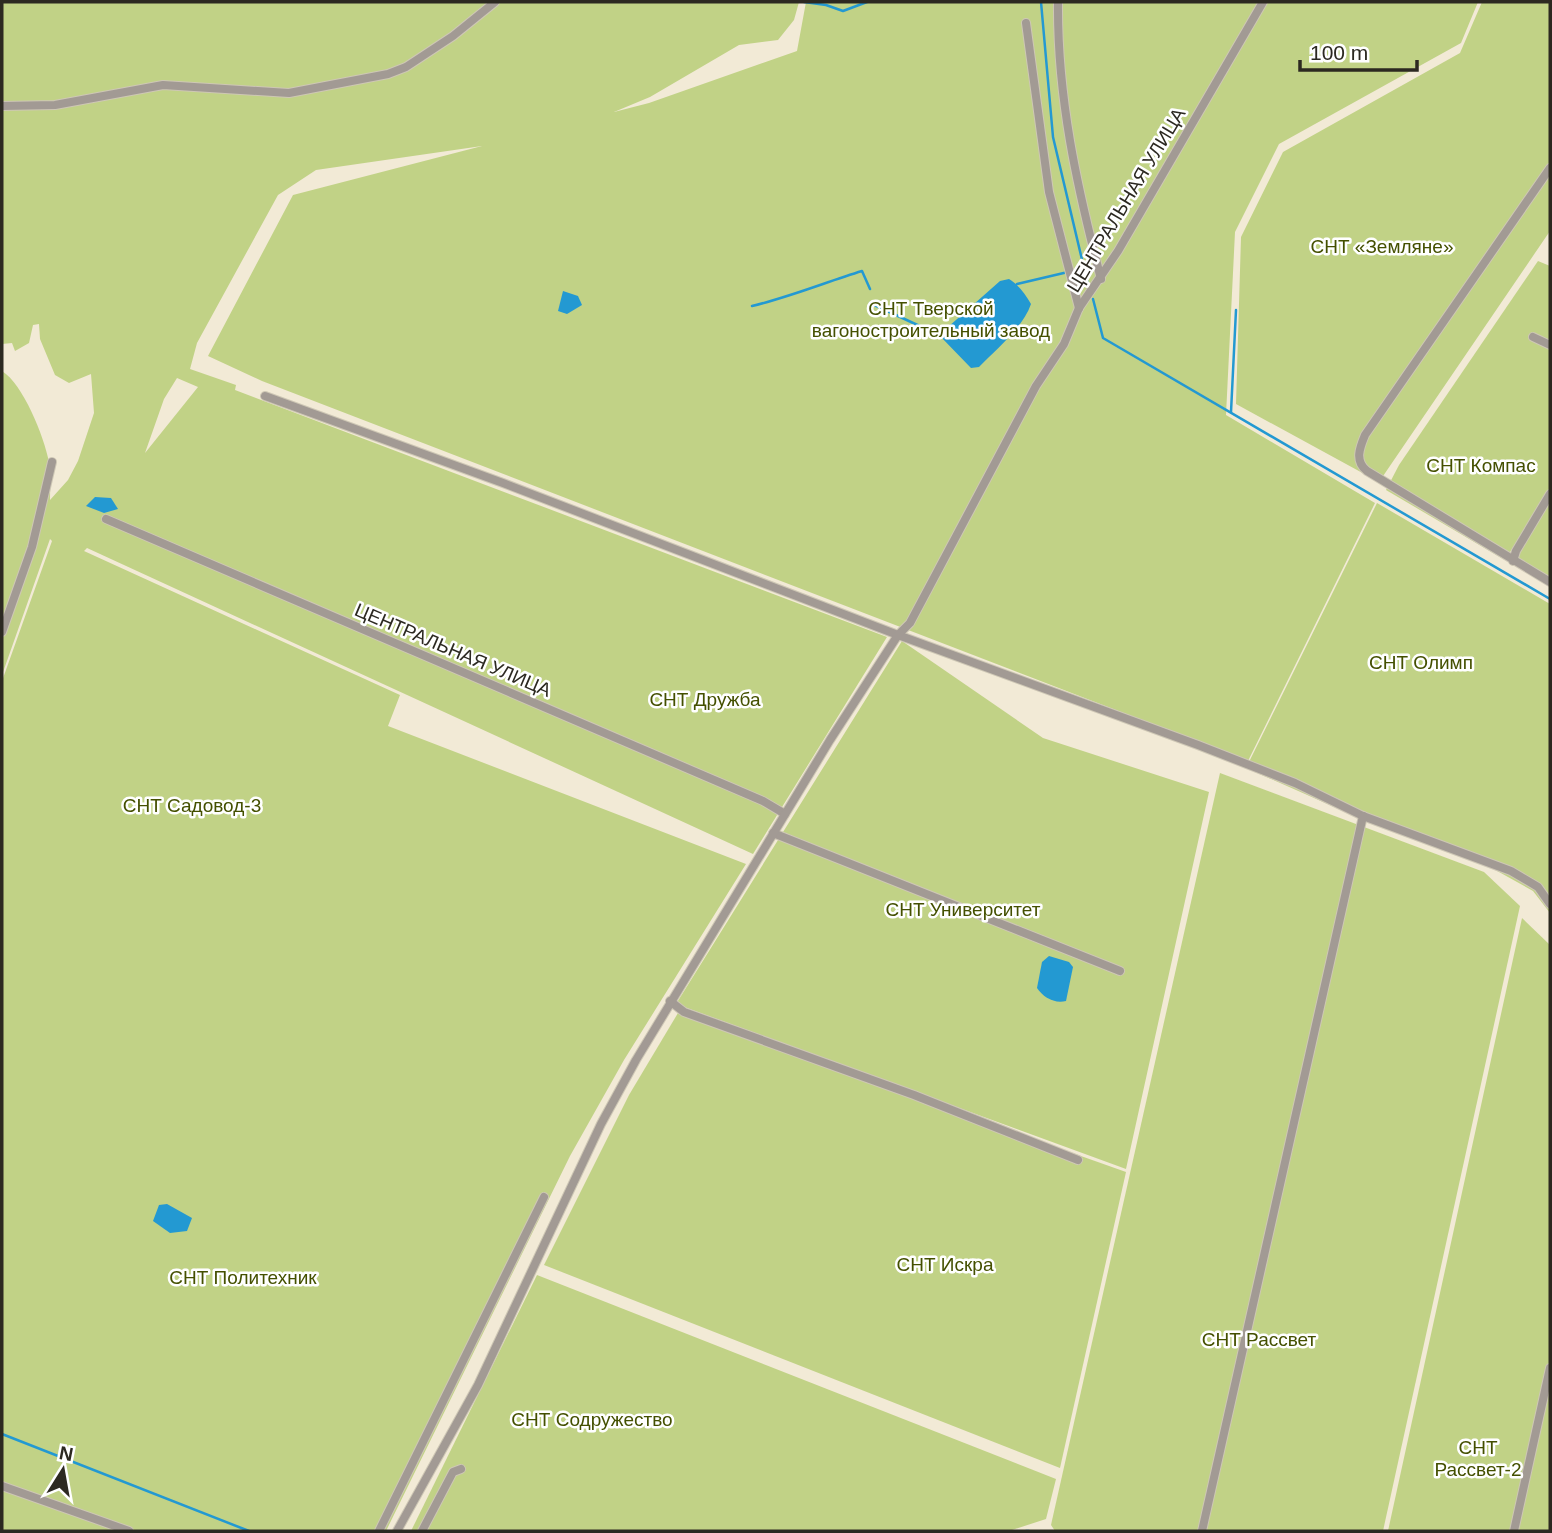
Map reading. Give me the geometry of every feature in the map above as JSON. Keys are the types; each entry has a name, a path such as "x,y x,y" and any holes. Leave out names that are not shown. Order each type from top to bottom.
{"street":[{"path":"2,106 55,105 163,85 289,93 388,74 406,67 453,36 495,2"},
{"path":"1058,2 1066,127 1075,178 1101,279"},
{"name":"ЦЕНТРАЛЬНАЯ УЛИЦА","path":"397,1531 478,1385 601,1124 670,1001 898,635 910,623 1036,386 1064,344 1079,308 1101,279 1263,2"},
{"path":"1026,23 1035,108 1049,191 1079,308"},
{"path":"1550,168 1365,435 1358,453 1362,468 1550,582"},
{"path":"1533,337 1550,345"},
{"path":"265,396 503,483 898,635 1295,783 1363,816 1511,871 1538,887 1550,904"},
{"path":"2,632 32,547 52,462"},
{"path":"1513,561 1516,551 1550,494"},
{"name":"ЦЕНТРАЛЬНАЯ УЛИЦА","path":"106,519 751,796 785,814"},
{"path":"1202,1531 1363,816"},
{"path":"773,833 1120,971"},
{"path":"670,1001 684,1012 902,1091 1079,1160"},
{"path":"379,1531 544,1198"},
{"path":"1514,1531 1550,1368"},
{"path":"422,1531 453,1472 461,1469"},
{"path":"2,1486 129,1531"}],"green space":[{"path":"2,2 799,2 794,20 778,40 739,45 650,97 614,112 649,103 797,51 806,2 1478,2 1461,43 1279,144 1235,232 1226,415 1375,503 1248,761 262,381 208,356 293,195 482,146 316,170 278,195 197,343 190,369 236,385 235,390 887,637 753,854 87,548 84,551 400,695 388,726 746,864 624,1060 570,1156 386,1531 2,1531 2,681 52,541 50,539 2,675 2,371 18,387 32,412 50,467 50,500 68,480 78,461 94,413 91,374 69,383 55,375 40,339 39,324 33,325 29,343 15,351 12,343 2,344","holes":["177,378 198,387 145,453 164,399"]},
{"name":"СНТ «Земляне»","path":"1482,2 1550,2 1550,231 1379,482 1236,404 1241,237 1283,152 1460,53"},
{"name":"СНТ Компас","path":"1538,261 1550,266 1550,489 1505,560 1386,490 1399,465"},
{"path":"1550,499 1550,586 1510,563"},
{"name":"СНТ Олимп","path":"1377,503 1550,604 1550,913 1533,891 1490,867 1366,821 1246,768"},
{"name":"СНТ Университет","path":"902,641 1043,738 1209,792 1126,1169 676,1004"},
{"name":"СНТ Рассвет","path":"1220,773 1484,872 1520,906 1383,1531 1055,1531 1051,1525"},
{"name":"СНТ Рассвет-2","path":"1522,918 1550,945 1550,1531 1388,1531"},
{"name":"СНТ Искра","path":"678,1013 1126,1172 1060,1468 544,1265 629,1095"},
{"name":"СНТ Содружество","path":"537,1275 1056,1479 1046,1519 1009,1531 411,1531"}],"water":[{"path":"1009,279 1031,304 1008,338 979,367 971,368 939,335 1000,281"},
{"path":"563,291 578,296 582,305 567,314 558,311"},
{"path":"95,497 111,498 118,509 104,513 86,506"},
{"path":"1049,956 1069,962 1073,967 1066,1001 1049,999 1037,988 1042,962"},
{"path":"167,1204 192,1218 187,1231 170,1233 153,1221 159,1205"}],"waterway":[{"path":"804,2 843,11 867,2"},
{"path":"1041,2 1053,137 1088,285"},
{"path":"752,306 862,271 870,289"},
{"path":"1017,284 1068,272"},
{"path":"1093,299 1103,338 1550,599"},
{"path":"870,303 939,335"},
{"path":"1231,412 1236,310"},
{"path":"2,1434 249,1531"}],"park label":[{"name":"СНТ Тверской вагоностроительный завод","path":"931,319"},
{"name":"СНТ Дружба","path":"705,699"},
{"name":"СНТ Садовод-3","path":"192,805"},
{"name":"СНТ Политехник","path":"243,1277"}]}
